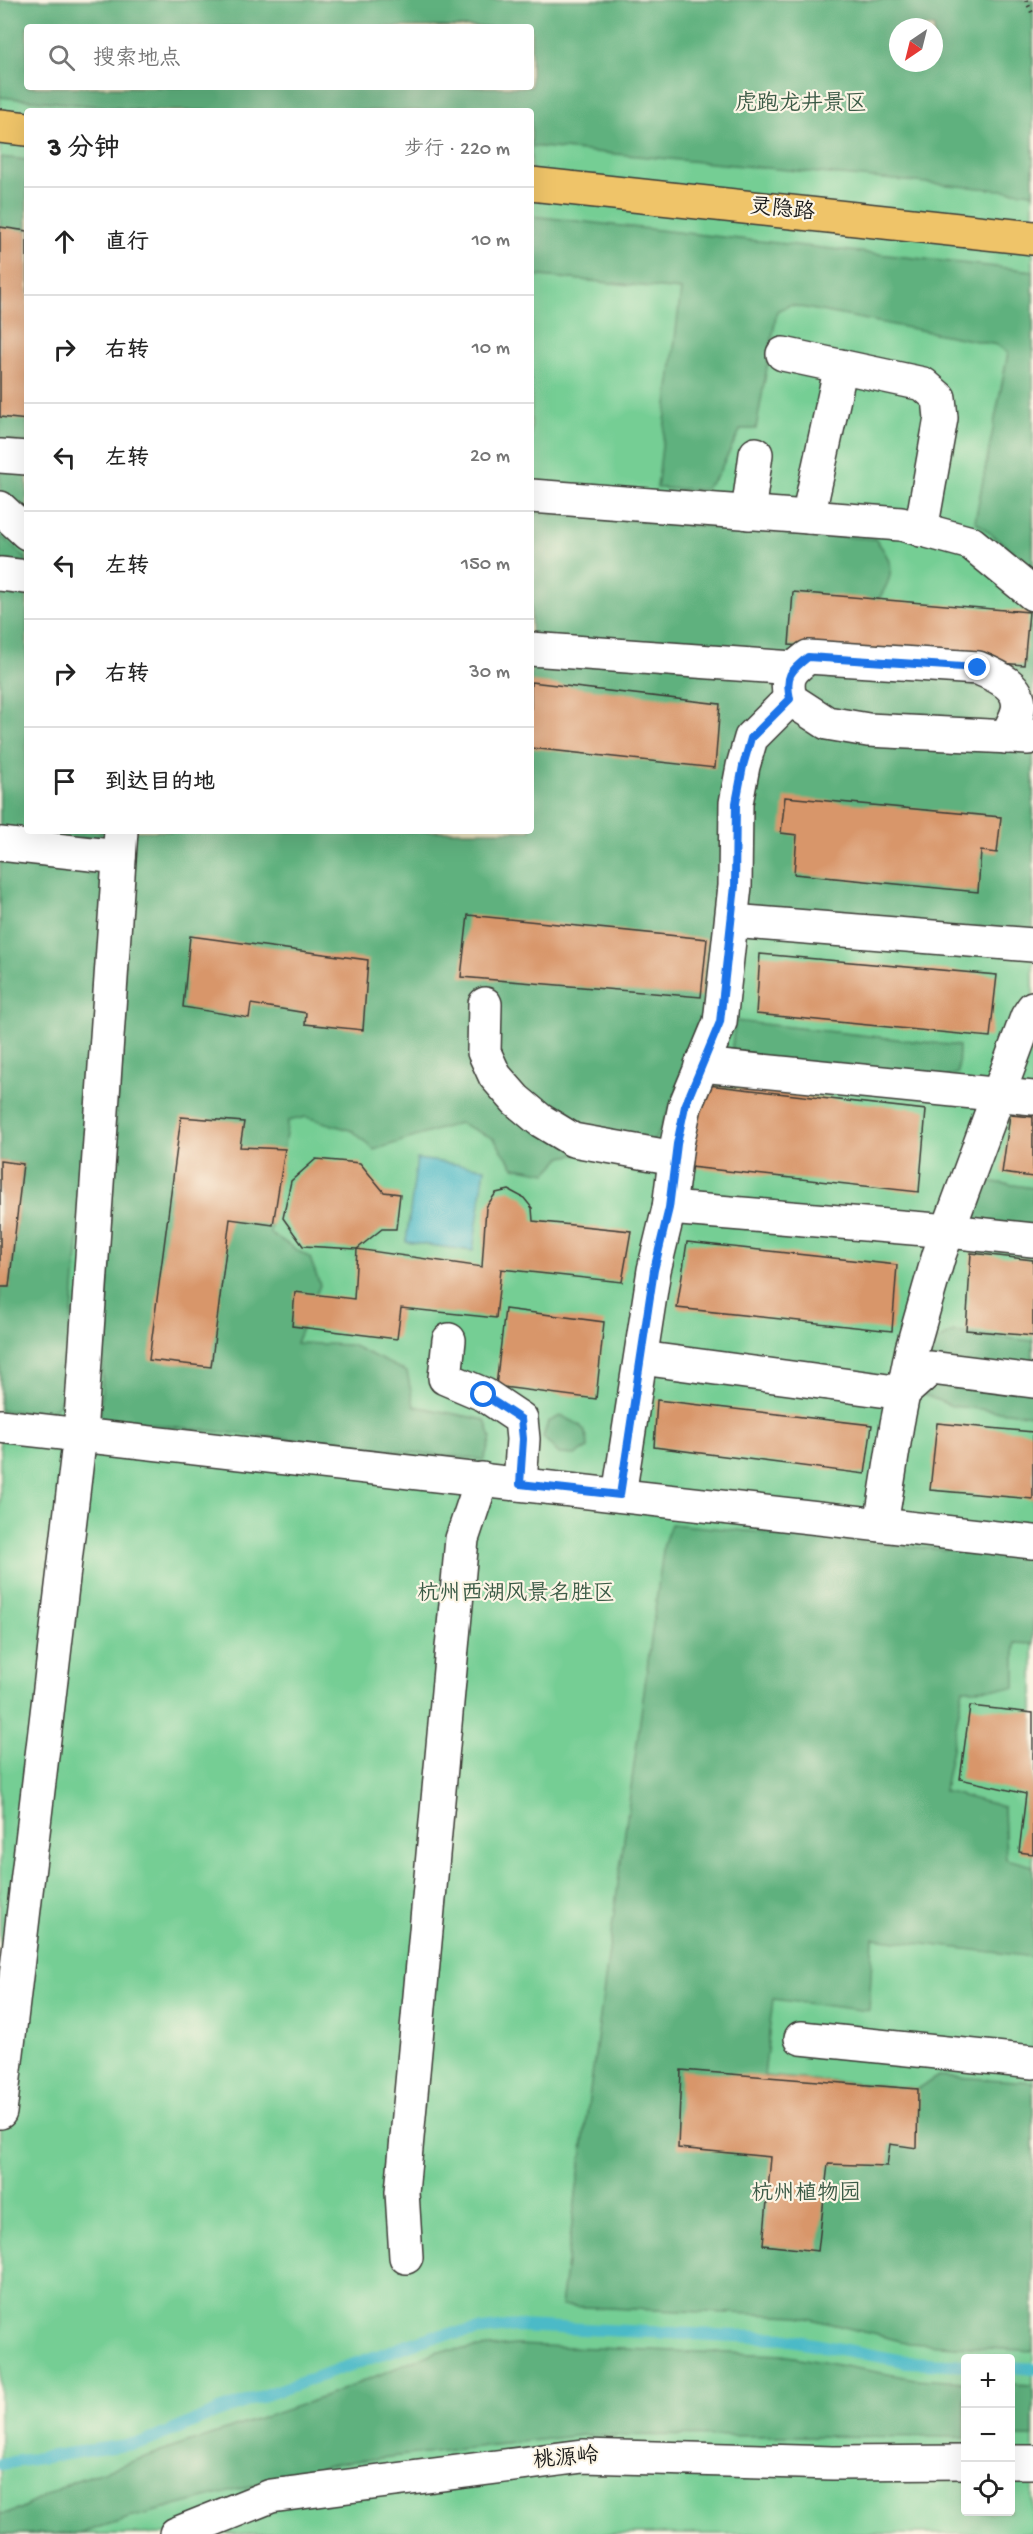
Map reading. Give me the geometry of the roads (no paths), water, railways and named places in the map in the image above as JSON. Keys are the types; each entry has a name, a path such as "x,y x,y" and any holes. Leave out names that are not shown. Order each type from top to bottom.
{"main road":[{"path":"0,126 24,129"},
{"name":"灵隐路","path":"534,184 1033,238"}],"street":[{"path":"783,354 923,384 939,398 941,418 921,530"},
{"path":"808,517 841,366"},
{"path":"748,513 756,454"},
{"path":"0,456 24,458"},
{"path":"534,496 901,524 971,543 1033,594"},
{"path":"0,508 24,530"},
{"path":"0,574 24,576"},
{"path":"534,650 792,683 827,723 868,730 1020,736 1018,709 1016,696 1003,678 978,668 808,657 792,683 751,738 736,803 735,886 720,1022 685,1106 675,1158 669,1208 654,1270 620,1495"},
{"path":"0,844 120,844 80,1434 0,2112"},
{"path":"732,921 1033,945"},
{"path":"485,1004 484,1052 495,1076 516,1100 540,1120 573,1140 675,1158"},
{"path":"881,1525 903,1393 915,1339 939,1255 1027,1017 1033,1008"},
{"path":"701,1065 1033,1098"},
{"path":"669,1208 1033,1240"},
{"path":"449,1340 445,1378 484,1395 521,1419 523,1439 520,1484"},
{"path":"641,1358 903,1393 932,1368 1033,1381"},
{"path":"0,1426 1033,1542"},
{"path":"406,2257 402,2192 462,1539 482,1479"},
{"path":"801,2038 1033,2062"},
{"name":"桃源岭","path":"176,2534 271,2496 583,2456 832,2463 961,2462"},
{"path":"1015,2462 1033,2462"}],"water":[{"path":"417,1159 485,1168 473,1251 406,1242"}],"waterway":[{"path":"0,2464 145,2442 217,2412 434,2336 516,2326 782,2338 909,2362 961,2365"},
{"path":"1015,2367 1033,2369"}],"park label":[{"name":"虎跑龙井景区","path":"801,105"},
{"name":"杭州西湖风景名胜区","path":"516,1595"},
{"name":"杭州植物园","path":"806,2195"}]}
